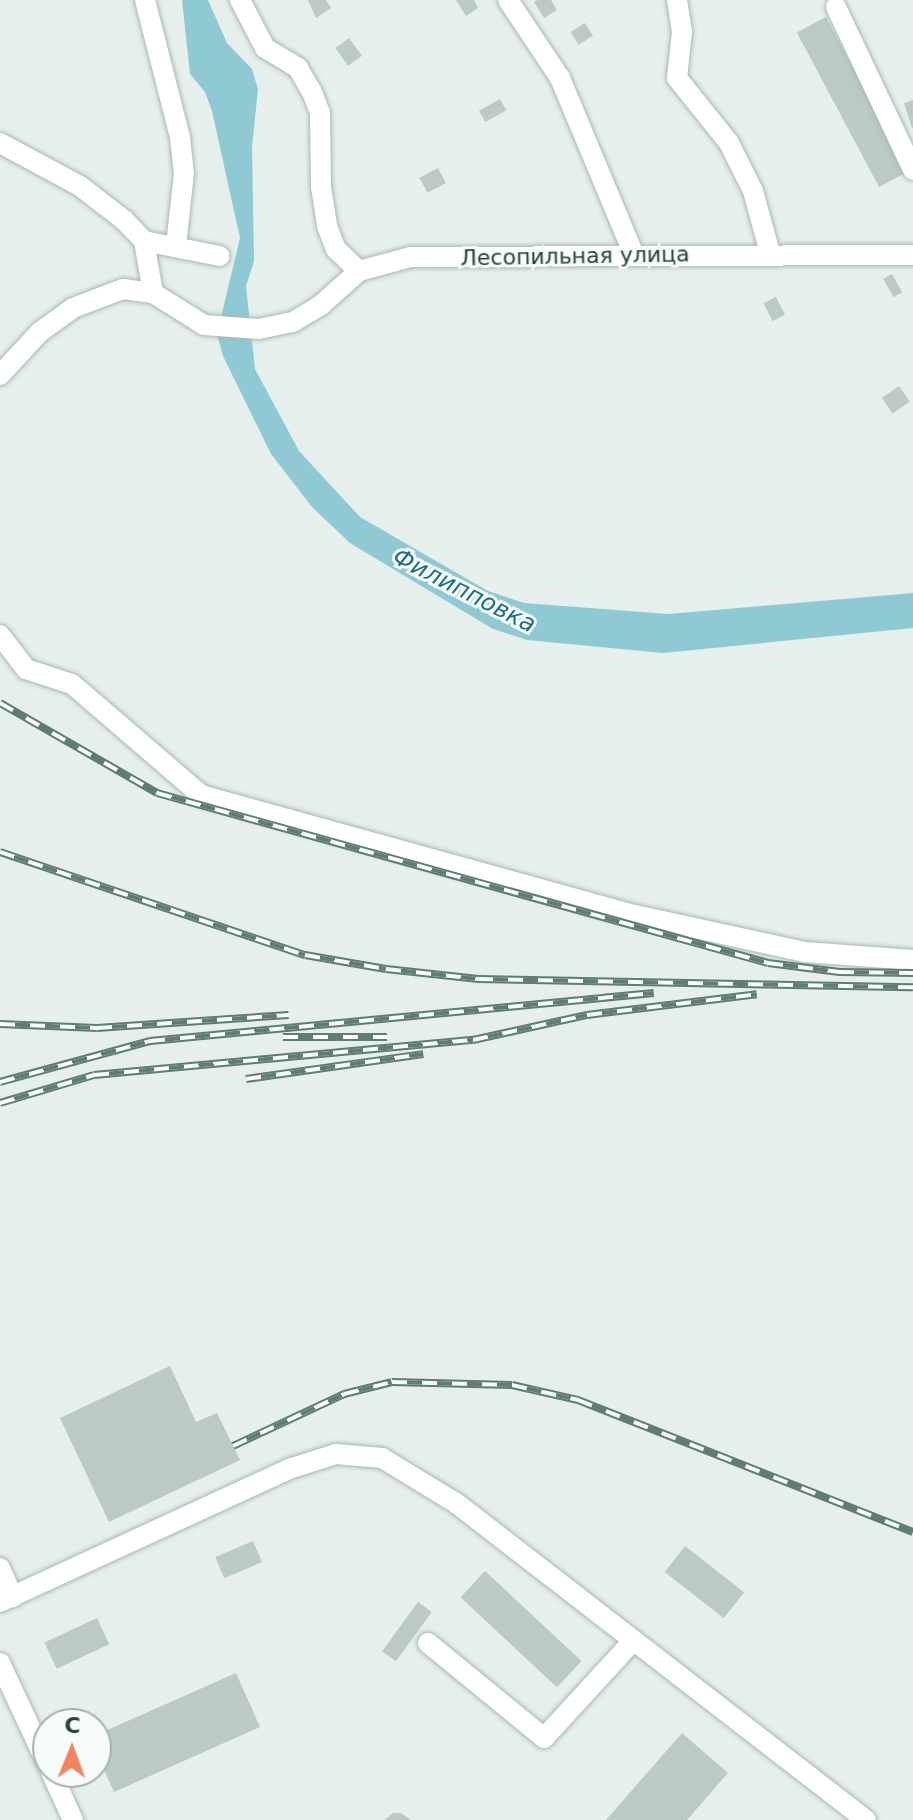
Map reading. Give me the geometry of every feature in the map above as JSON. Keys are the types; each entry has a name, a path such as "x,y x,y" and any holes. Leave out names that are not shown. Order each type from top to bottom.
{"street":[{"path":"145,0 183,161 176,246"},
{"path":"240,0 265,48 298,68 312,92 320,113 321,187 327,226 336,249 359,271"},
{"path":"508,0 560,78 634,255"},
{"path":"677,0 682,32 677,78 729,143 753,191 770,253"},
{"path":"836,7 913,170"},
{"path":"4,149 80,186 144,241 220,256"},
{"path":"0,375 40,332 73,308 123,289 153,293 144,241"},
{"name":"Лесопильная улица","path":"153,293 214,328 259,329 303,317 359,271 411,257 770,253 913,255"},
{"path":"0,635 26,669 72,684 201,795 635,915 805,952 913,960"},
{"path":"0,1568 6,1600 292,1468 336,1454 382,1458 456,1503 866,1820"},
{"path":"428,1643 544,1738 632,1642"},
{"path":"0,1663 32,1732"},
{"path":"58,1788 73,1820"}],"water":[{"name":"Филипповка","path":"182,0 208,0 227,43 252,69 258,89 252,147 254,261 246,286 255,369 299,451 360,517 488,591 524,603 668,614 913,593 913,628 663,653 527,640 493,629 350,543 312,507 271,454 223,356 217,334 240,238 212,111 205,92 190,74"}],"building":[{"path":"308,0 326,0 331,8 316,18"},
{"path":"456,0 474,0 478,8 466,16"},
{"path":"551,0 557,10 544,18 534,2"},
{"path":"826,17 908,172 879,187 797,32"},
{"path":"585,23 593,36 579,45 571,32"},
{"path":"349,38 362,56 348,66 335,48"},
{"path":"500,99 506,110 485,122 479,111"},
{"path":"913,100 913,128 912,128 904,103"},
{"path":"438,168 446,183 427,193 419,178"},
{"path":"892,274 902,292 893,297 883,279"},
{"path":"776,297 785,315 773,321 764,303"},
{"path":"899,386 910,402 893,414 882,398"},
{"path":"170,1366 196,1422 217,1413 240,1460 109,1522 60,1418"},
{"path":"253,1541 262,1562 224,1578 215,1557"},
{"path":"685,1546 744,1592 724,1618 665,1572"},
{"path":"485,1571 582,1661 557,1687 460,1597"},
{"path":"418,1602 432,1612 396,1661 382,1651"},
{"path":"97,1618 109,1644 57,1669 44,1643"},
{"path":"236,1673 260,1727 114,1792 112,1728"},
{"path":"682,1733 728,1773 687,1820 606,1820"},
{"path":"393,1813 401,1813 411,1820 385,1820"}],"railway":[{"path":"0,703 157,793 768,963 839,972 913,973"},
{"path":"0,852 305,955 386,969 478,979 913,987"},
{"path":"0,1082 150,1041 654,993"},
{"path":"0,1103 94,1075 473,1040 587,1015 757,994"},
{"path":"0,1024 97,1028 289,1015"},
{"path":"283,1037 387,1037"},
{"path":"246,1079 423,1054"},
{"path":"233,1446 344,1394 392,1382 512,1385 578,1400 913,1532"}]}
